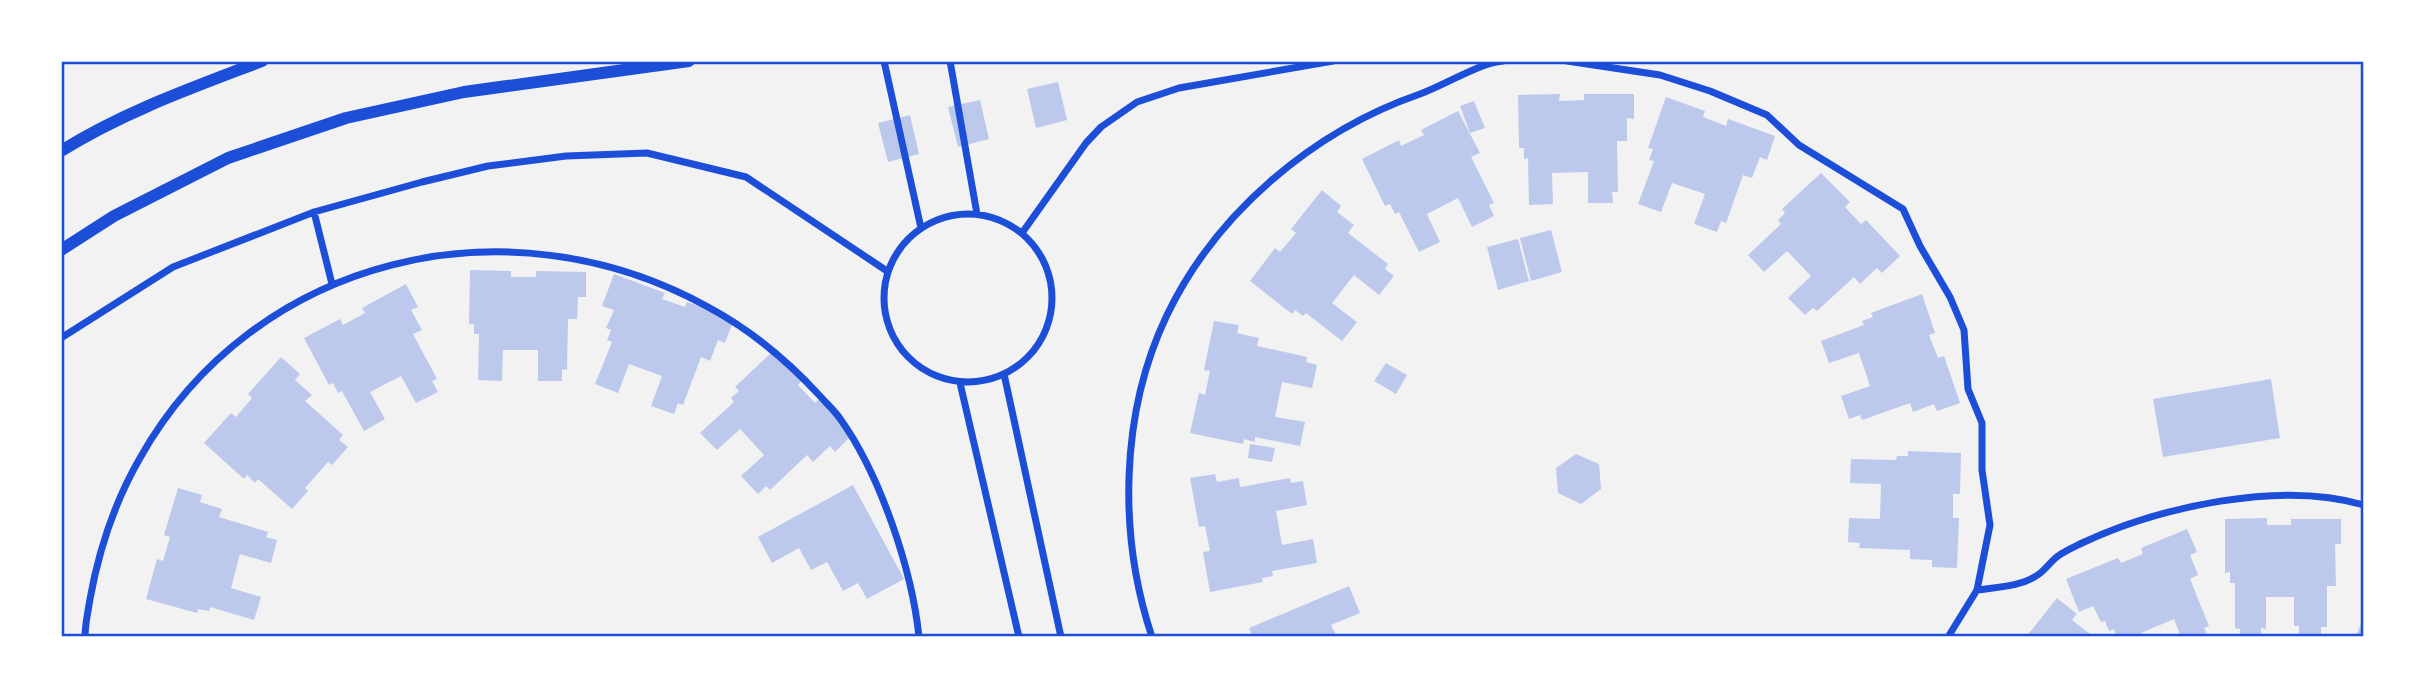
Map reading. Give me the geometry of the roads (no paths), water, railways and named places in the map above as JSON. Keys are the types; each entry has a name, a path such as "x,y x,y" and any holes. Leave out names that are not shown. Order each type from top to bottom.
{"street":[{"path":"61,151 186,90 262,61"},
{"path":"61,250 114,216 228,158 346,118 464,92 689,61"},
{"path":"884,61 921,228"},
{"path":"950,61 977,214"},
{"path":"1021,233 1086,143 1101,127 1138,102 1179,88 1333,61"},
{"path":"1152,637 1135,572 1130,528 1132,441 1152,356 1167,316 1191,274 1219,236 1250,201 1285,168 1321,142 1400,101 1443,86 1491,62 1503,61"},
{"path":"1567,61 1660,75 1710,91 1767,115 1800,145 1903,209 1920,246 1950,297 1964,330 1968,389 1982,423 1982,470 1990,526 1977,590 1948,637"},
{"path":"61,338 173,267 314,212 488,166 566,156 647,153 746,177 887,271"},
{"path":"314,212 332,284"},
{"path":"977,214 1008,224 1038,251 1049,272 1053,296 1050,320 1040,342 1024,361 1004,374 983,381 960,383 935,377 913,364 896,345 886,322 883,297 887,271 906,240 938,219 977,214"},
{"path":"85,637 97,559 121,491 157,428 202,373 257,326 332,284 400,262 470,252 540,253 610,266 676,289 738,323 793,367 841,419 864,461 884,505 900,551 919,637"},
{"path":"1004,374 1061,637"},
{"path":"960,383 1019,637"},
{"path":"1977,590 2020,584 2038,575 2059,555 2081,543 2120,527 2201,504 2250,497 2300,496 2350,500 2364,505"}]}
